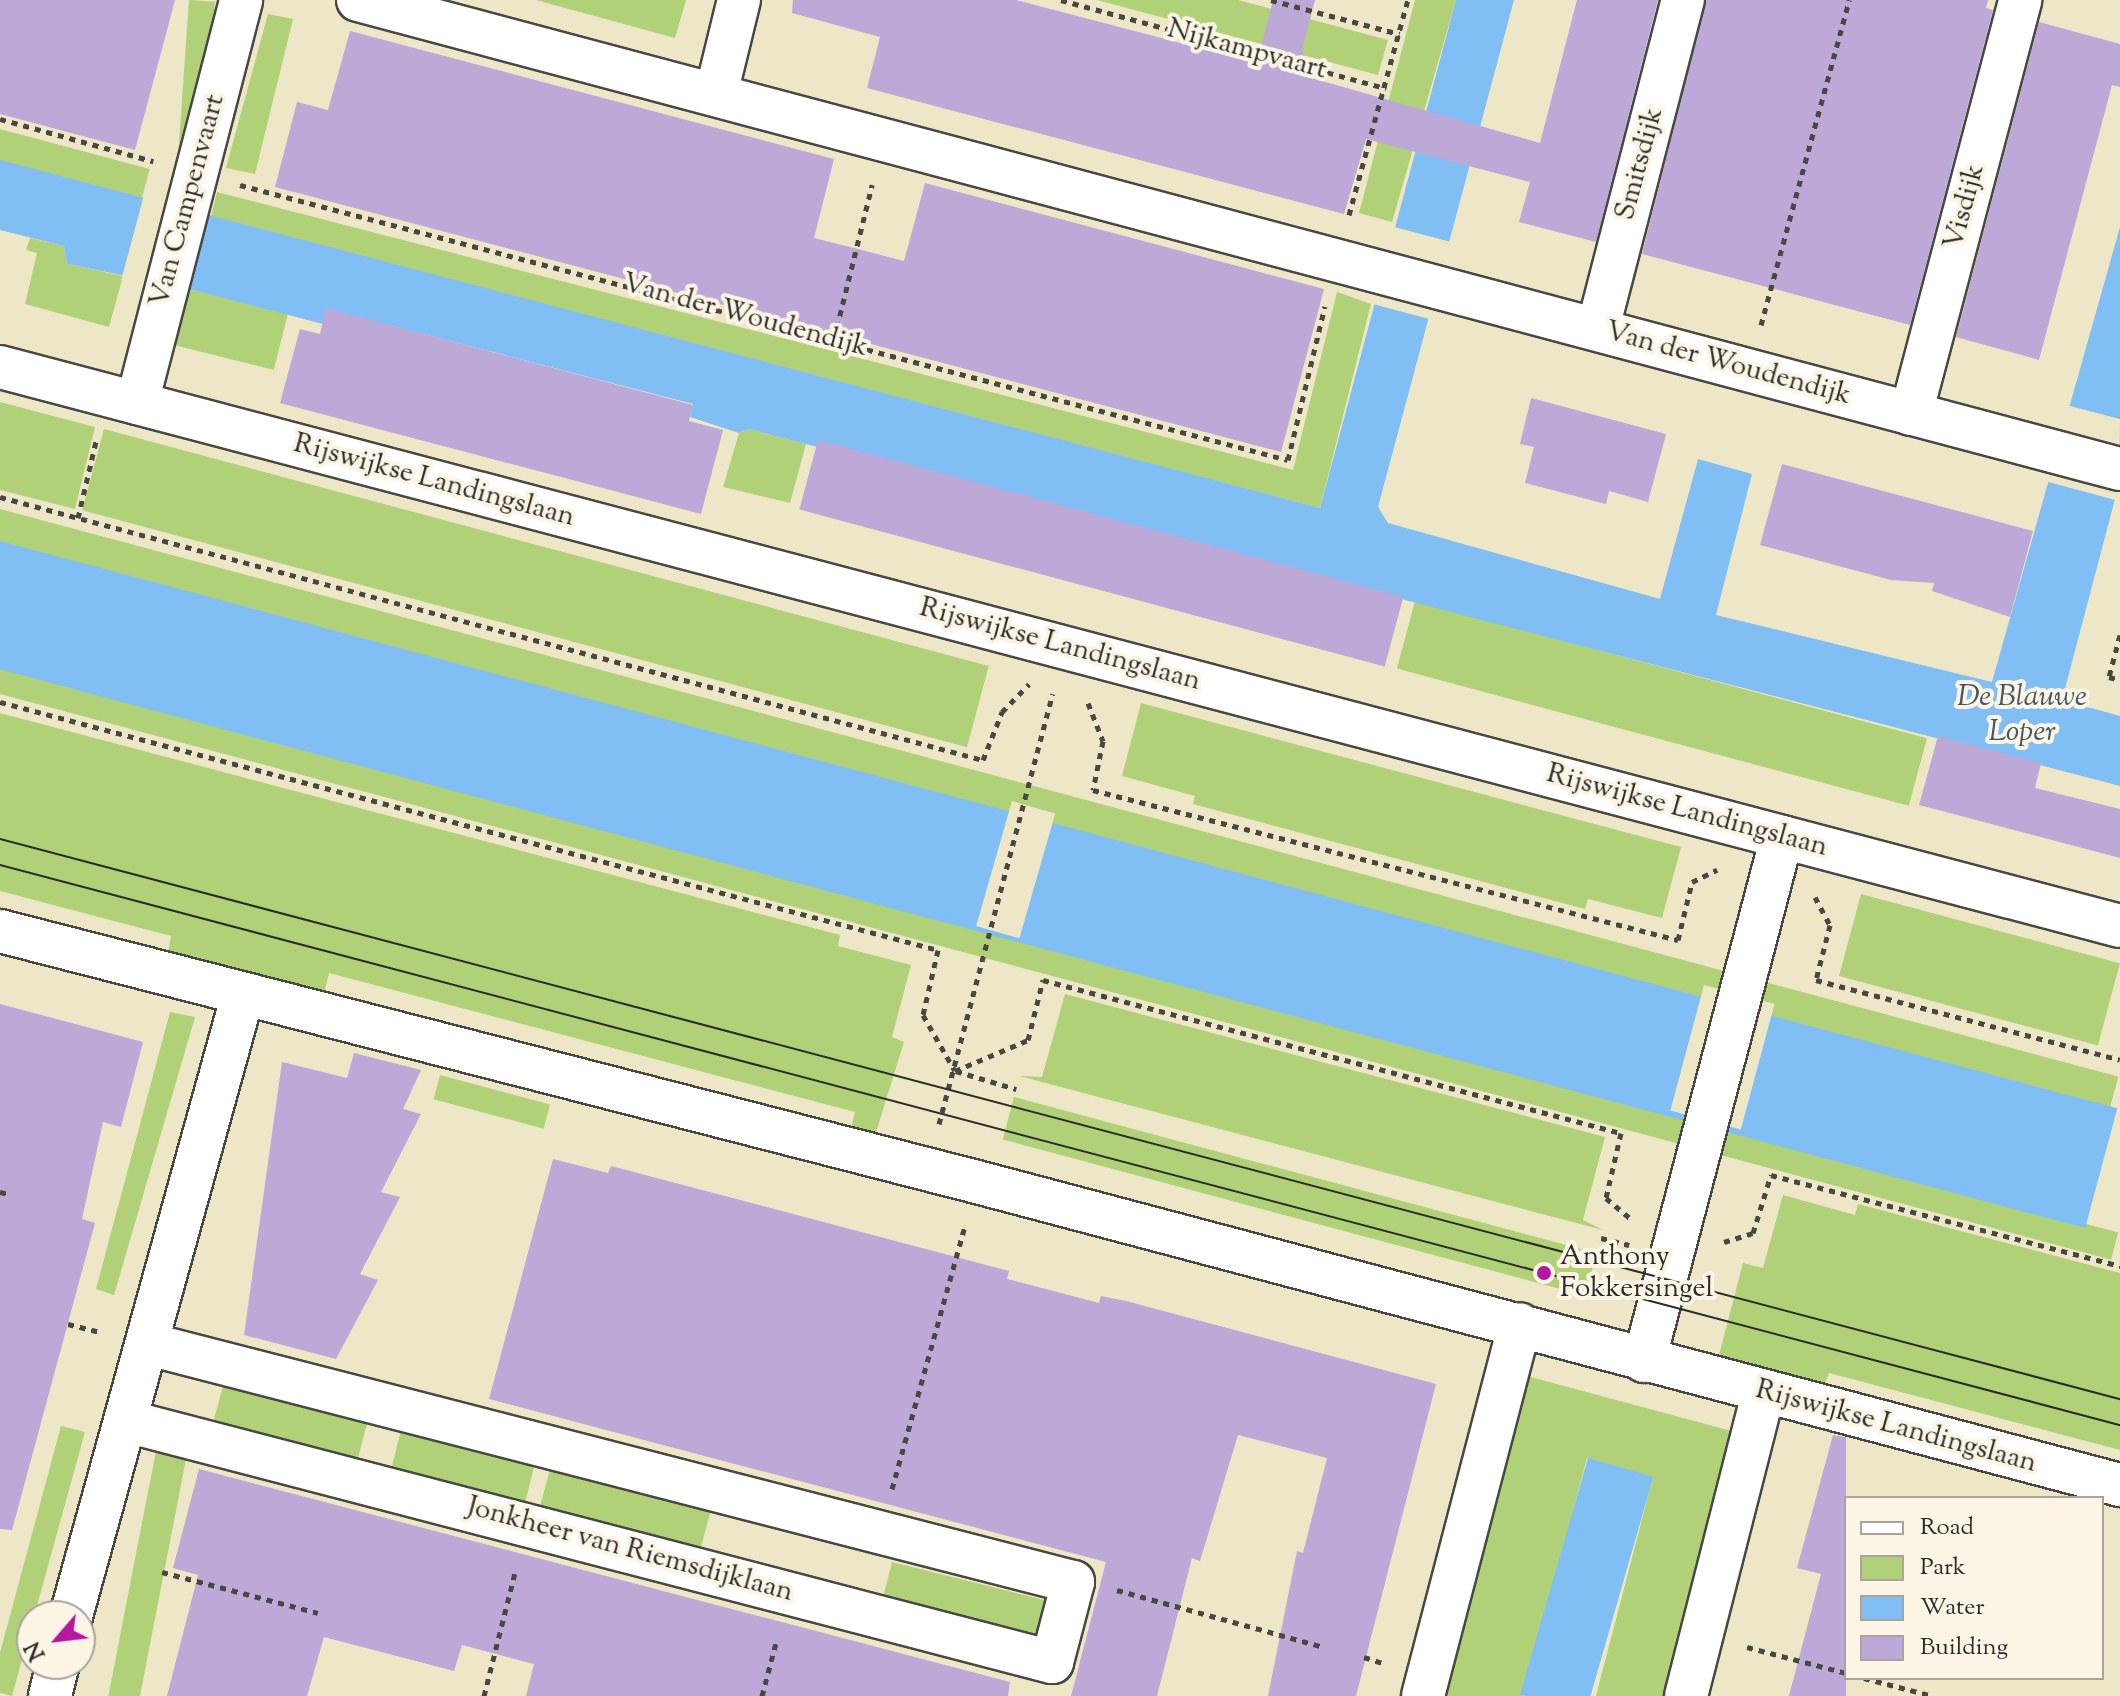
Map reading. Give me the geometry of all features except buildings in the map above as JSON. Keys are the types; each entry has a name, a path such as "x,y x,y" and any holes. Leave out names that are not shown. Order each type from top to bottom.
{"street":[{"name":"Van Campenvaart","path":"122,399 151,339 241,0"},
{"name":"Van der Woudendijk","path":"358,0 1340,258 2120,469"},
{"path":"716,94 739,0"},
{"name":"Smitsdijk","path":"1598,328 1683,0"},
{"name":"Visdijk","path":"1911,414 2020,0"},
{"name":"Rijswijkse Landingslaan","path":"0,367 2120,926"},
{"path":"1644,1361 1782,837"},
{"name":"Rijswijkse Landingslaan","path":"0,931 977,1182 1520,1324 1763,1393 2120,1485"},
{"path":"76,1600 243,994"},
{"path":"1423,1696 1520,1324"},
{"path":"148,1344 1073,1582"},
{"path":"1686,1696 1763,1393"},
{"name":"Jonkheer van Riemsdijklaan","path":"126,1421 1052,1662 1073,1582"}],"path":[{"name":"Nijkampvaart","path":"1061,0 1386,88"},
{"name":"Nijkampvaart","path":"1271,0 1400,34"},
{"path":"1340,258 1408,0"},
{"path":"1750,369 1849,0"},
{"name":"Van der Woudendijk","path":"0,119 194,180 834,339 1288,460 1340,258"},
{"path":"834,339 884,138"},
{"path":"78,518 122,399"},
{"path":"0,497 983,760 1002,712 1065,646 1103,741 1093,790 1678,940 1692,882 1782,837 1830,925 1816,980 2120,1060"},
{"path":"2120,635 2109,677 2120,680"},
{"path":"0,702 938,950 923,1015 955,1071 1016,1089"},
{"path":"926,1169 971,1013 1046,724"},
{"path":"955,1071 1028,1040 1043,980 1621,1133 1606,1198 1673,1256 1753,1233 1771,1175 2120,1266"},
{"path":"880,1533 977,1182"},
{"path":"0,1192 8,1194"},
{"path":"162,1572 318,1613"},
{"path":"1073,1582 1321,1646"},
{"path":"1742,1646 1844,1672"},
{"path":"1872,1680 1933,1696"}],"green space":[{"path":"189,0 215,2 204,155 178,154"},
{"path":"536,0 686,0 675,38"},
{"path":"1097,0 1238,0 1388,40 1378,75"},
{"path":"1415,0 1456,0 1392,222 1359,213"},
{"path":"268,14 293,19 255,174 226,168"},
{"path":"0,129 150,169 142,199 0,161"},
{"path":"217,192 1293,470 1337,292 1371,304 1320,508 211,217"},
{"path":"30,238 64,246 67,264 123,276 109,327 25,304 37,253 26,250"},
{"path":"185,288 288,314 274,370 171,344"},
{"path":"0,402 95,427 75,509 0,490"},
{"path":"104,429 989,666 967,747 82,510"},
{"path":"749,429 806,444 790,503 723,487 739,433"},
{"path":"0,509 2118,1077 2110,1107 0,542"},
{"path":"1415,601 1927,738 1909,806 1397,669"},
{"path":"0,665 2118,1233 2111,1260 0,694"},
{"path":"1141,703 1681,847 1662,918 1588,899 1585,909 1193,804 1195,796 1122,776"},
{"path":"0,713 840,935 838,946 911,965 892,1037 904,1042 874,1139 850,1133 855,1112 329,973 324,994 168,953 171,936 0,891"},
{"path":"1861,894 2120,963 2098,1045 1839,976"},
{"path":"1065,994 1605,1137 1583,1220 1603,1230 1019,1076 1042,1077"},
{"path":"170,1012 195,1017 114,1295 96,1289"},
{"path":"440,1075 550,1105 544,1129 434,1099"},
{"path":"1014,1097 1596,1253 1585,1296 1003,1140"},
{"path":"1783,1195 1855,1215 1858,1204 2120,1273 2120,1450 1829,1373 1823,1389 1717,1363 1743,1263 1763,1268"},
{"path":"1527,1376 1739,1433 1669,1696 1596,1696 1653,1477 1587,1458 1524,1696 1442,1696"},
{"path":"224,1382 368,1421 358,1458 214,1420"},
{"path":"61,1426 85,1432 39,1600 16,1600 16,1680 12,1696 0,1693 0,1653"},
{"path":"401,1430 535,1463 525,1502 391,1469"},
{"path":"156,1451 186,1457 140,1696 108,1696"},
{"path":"550,1469 710,1512 700,1550 540,1507"},
{"path":"892,1562 1045,1600 1036,1638 883,1600"}],"water":[{"name":"De Blauwe Loper","path":"1456,0 1514,0 1378,507 1388,523 1660,599 1698,459 1752,474 1716,615 1992,682 2120,227 2120,480 2062,700 2120,716 2120,786 749,429 739,433 690,417 693,404 327,309 323,324 185,288 67,264 64,246 0,230 0,160 1320,508"},
{"path":"0,541 2117,1108 2085,1228 0,669"},
{"path":"1588,1458 1653,1477 1590,1696 1520,1694"}],"pier":[{"path":"144,195 206,212 183,297 121,280"},
{"path":"1387,225 1453,243 1432,320 1366,302"},
{"path":"2066,405 2120,419 2119,501 2045,481"},
{"path":"1012,801 1055,813 1019,938 976,926"},
{"path":"1704,985 1775,1004 1741,1129 1670,1111"}],"tram line":[{"path":"0,839 2120,1399"},
{"path":"0,865 2120,1425"}],"place":[{"name":"Anthony Fokkersingel","path":"1544,1273"}]}
